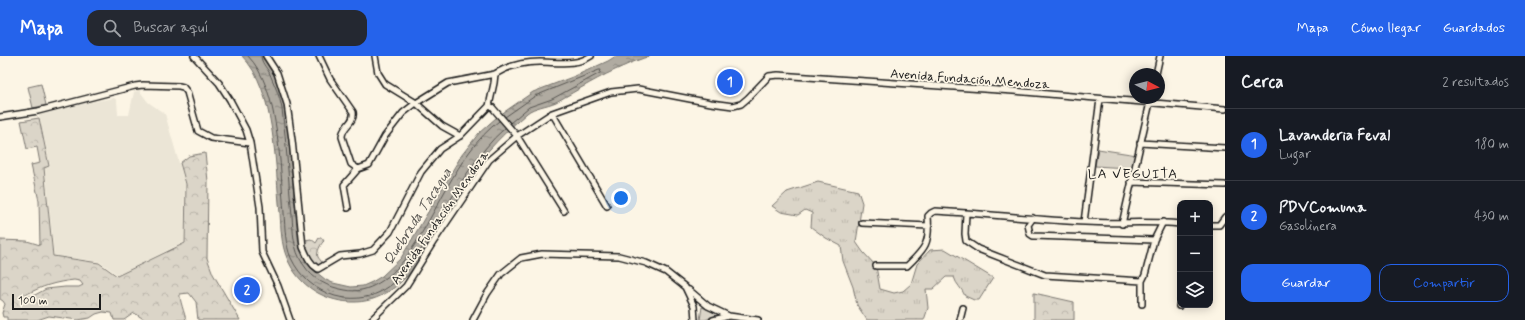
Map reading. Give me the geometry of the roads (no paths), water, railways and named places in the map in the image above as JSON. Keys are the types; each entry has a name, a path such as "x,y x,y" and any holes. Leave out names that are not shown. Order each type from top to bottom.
{"street":[{"path":"194,56 219,83 246,130 250,143 260,207 262,252 278,286 290,320"},
{"path":"266,56 277,73 287,104 303,247 312,264 318,269 340,256 360,254 372,250 390,232 421,172 440,149 460,136 490,107 495,74"},
{"path":"319,56 330,80 354,112 352,121 346,126 342,137 351,164 358,169"},
{"path":"375,56 378,74 385,84 416,103 442,126 460,136"},
{"path":"348,208 344,185 358,169 369,165 385,136 404,113 416,103 448,83 495,74 515,65 538,62 580,62 591,56"},
{"path":"1157,68 1160,56"},
{"name":"Avenida Fundación Mendoza","path":"371,320 406,286 434,241 489,160 517,136 552,113 610,92 638,89 732,106 741,104 769,76 778,75 1129,100"},
{"path":"0,117 38,111 135,86 179,86 183,87 187,92 198,131 211,138 250,143"},
{"path":"1084,222 1100,99"},
{"name":"Avenida Fundación Mendoza","path":"1165,103 1225,110"},
{"path":"1122,224 1150,104"},
{"path":"490,107 517,136 564,211"},
{"path":"552,113 607,206"},
{"path":"1140,143 1225,148"},
{"path":"1131,182 1225,186"},
{"path":"876,266 907,266 926,246 929,226 928,216 934,211 1122,224 1163,222 1177,224"},
{"path":"966,213 966,241 978,249 1045,275 1142,281"},
{"path":"1213,225 1218,225 1225,217"},
{"path":"1033,218 1028,225 1030,234 1033,236 1154,240"},
{"path":"1142,304 1142,281 1154,240 1163,222"},
{"path":"862,223 929,226"},
{"path":"473,320 487,294 501,274 521,258 542,254 620,256 646,263 666,272 708,306 729,316 758,320"},
{"path":"685,287 694,306 695,320"},
{"path":"960,320 963,308"},
{"path":"713,320 729,316"}],"water":[{"path":"242,56 264,56 271,68 284,100 286,107 298,238 300,249 306,262 326,280 351,287 363,286 372,282 382,276 401,258 461,156 479,133 497,117 533,92 575,76 616,56 650,56 606,74 556,102 533,109 527,113 508,130 478,163 422,256 402,281 394,288 376,298 367,301 345,302 324,296 314,291 298,277 287,258 282,236 275,152 268,108 262,88 253,71"}],"place":[{"name":"Lavanderia Feval","path":"730,82"},
{"name":"PDVComuna","path":"247,290"}],"district":[{"name":"LA VEGUITA","path":"1133,173"}],"water label":[{"name":"Quebrada Tacagua","path":"417,216"}]}
